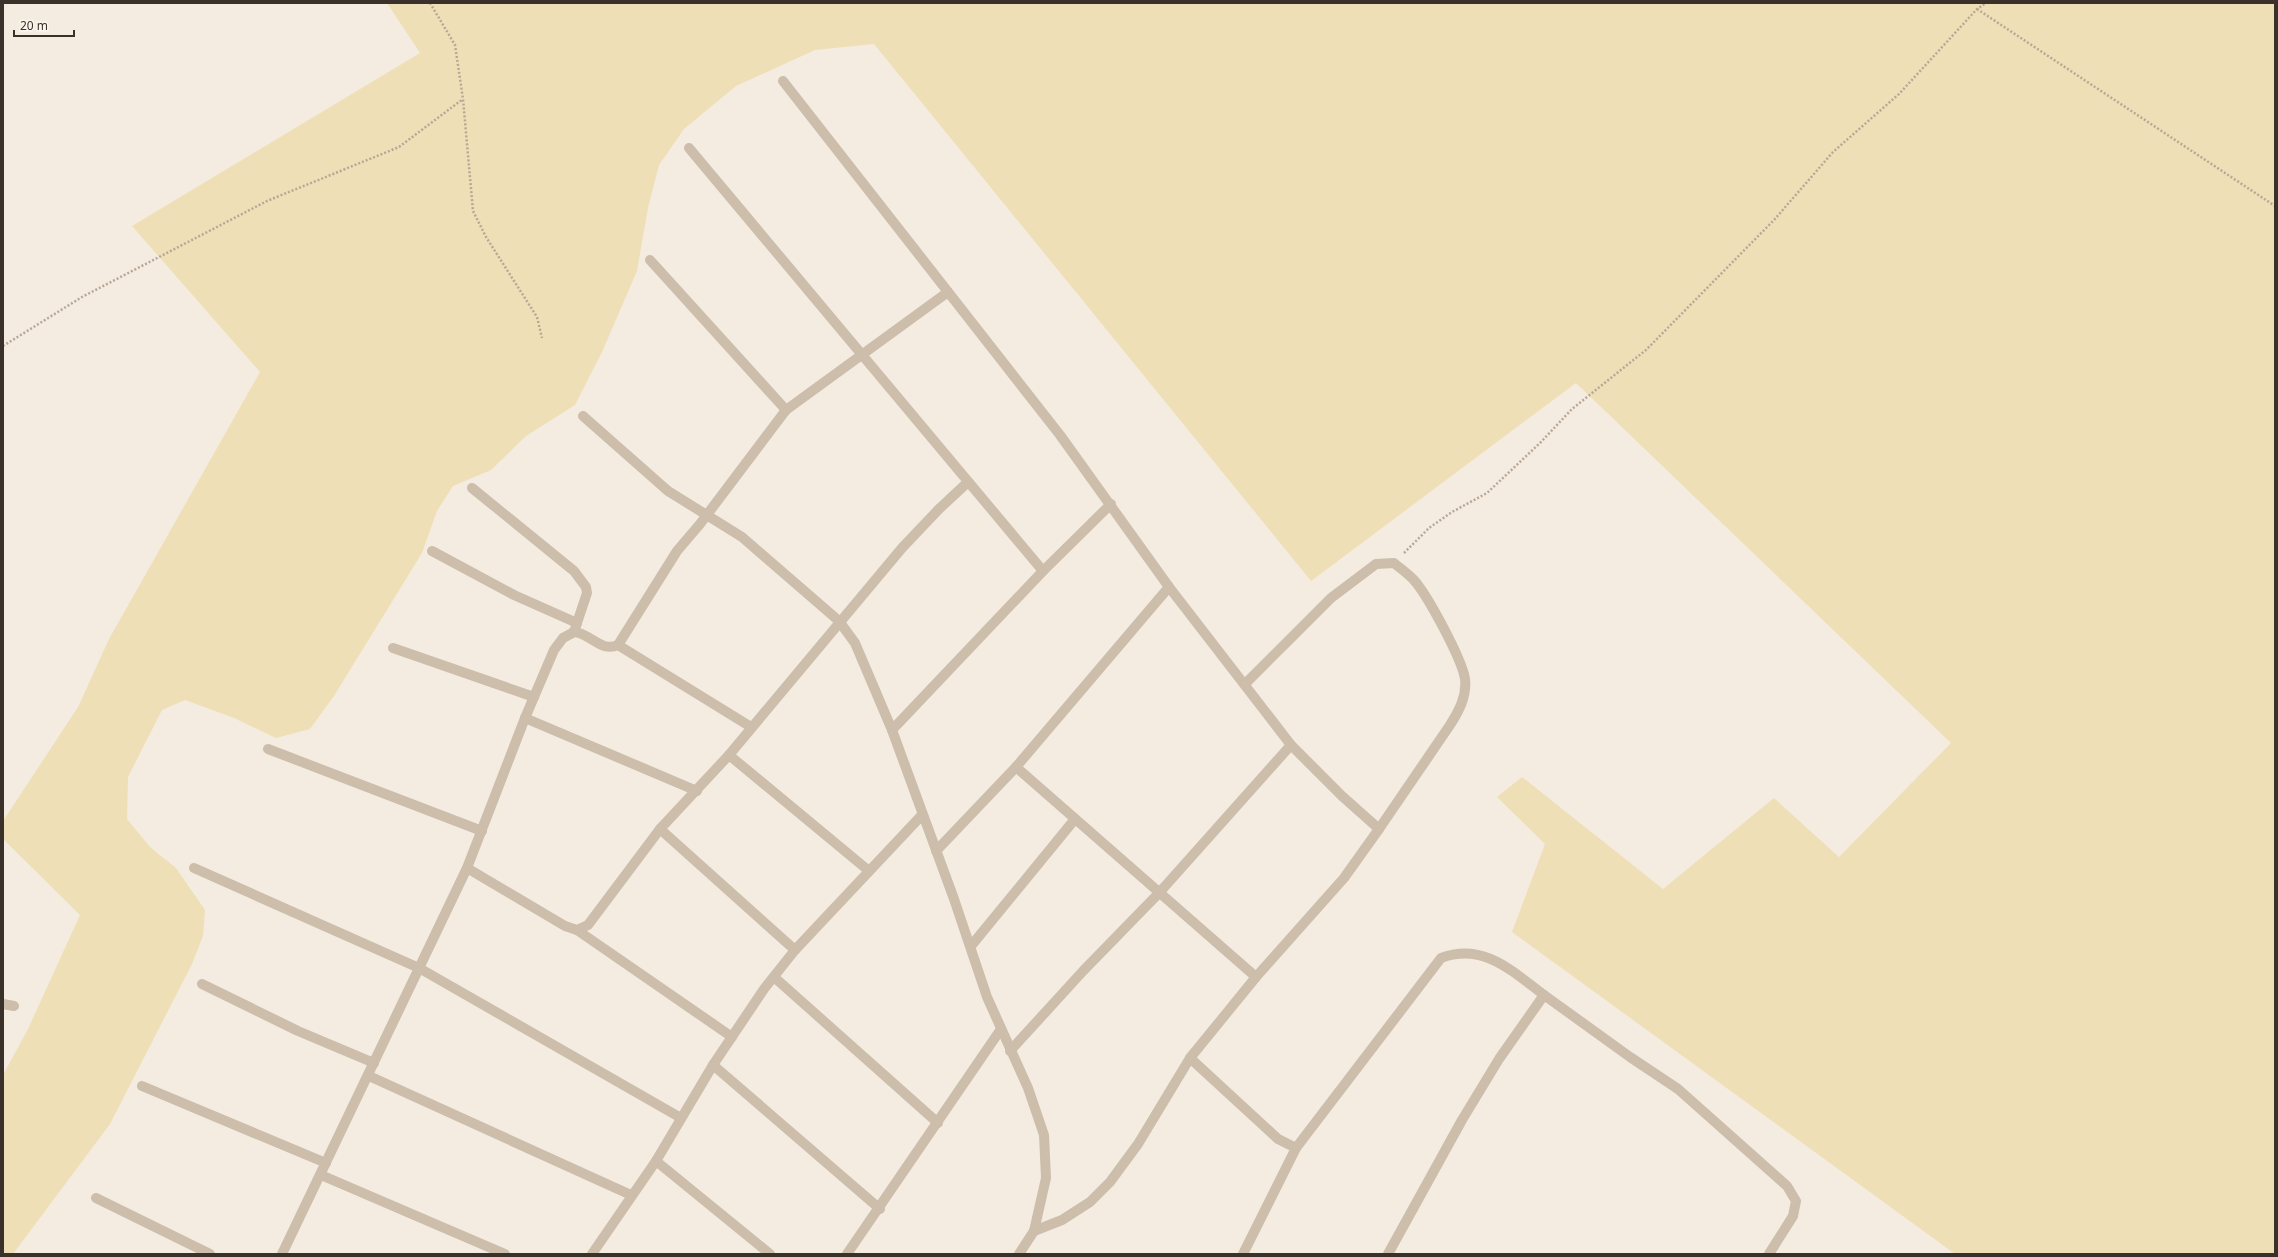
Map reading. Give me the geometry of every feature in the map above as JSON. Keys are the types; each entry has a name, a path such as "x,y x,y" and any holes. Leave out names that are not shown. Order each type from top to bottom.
{"street":[{"path":"783,81 1060,435 1111,504 1169,587 1246,684 1291,745 1342,796 1379,829"},
{"path":"688,148 1043,571"},
{"path":"650,260 786,410"},
{"path":"432,551 576,627 580,632 606,647 611,648 618,645 676,551 708,514 786,410 948,292"},
{"path":"583,416 668,491 708,514 742,537 839,621 855,644 892,730 971,946 987,997 1010,1051 1028,1088 1044,1135 1046,1178 1034,1231 1019,1254"},
{"path":"577,930 588,925 660,829 729,755 839,621 902,548 968,482"},
{"path":"282,1254 369,1076 467,868 525,718 554,650 563,638 576,627 587,593 582,580 574,571 472,488"},
{"path":"892,730 1043,571 1111,504"},
{"path":"1034,1231 1062,1220 1090,1202 1110,1182 1138,1144 1190,1058 1256,977 1344,878 1379,829 1460,710 1464,694 1465,679 1440,622 1413,579 1394,563 1376,564 1332,598 1246,684"},
{"path":"936,850 1016,767 1169,587"},
{"path":"618,645 751,727"},
{"path":"393,648 534,697"},
{"path":"525,718 697,791"},
{"path":"1010,1051 1083,971 1159,893 1291,745"},
{"path":"268,749 482,831"},
{"path":"729,755 869,871"},
{"path":"1016,767 1256,977"},
{"path":"592,1254 631,1195 656,1161 713,1065 774,977 795,950 922,815"},
{"path":"971,946 1075,820"},
{"path":"660,829 795,950"},
{"path":"194,868 419,968 681,1118"},
{"path":"467,868 565,926 577,930 732,1038"},
{"path":"1243,1254 1296,1148 1441,958 1454,953 1490,957 1630,1057 1678,1089 1787,1186 1796,1201 1793,1216 1769,1254"},
{"path":"774,977 938,1123"},
{"path":"202,984 298,1031 374,1063"},
{"path":"1388,1254 1462,1120 1499,1059 1544,995"},
{"path":"3,1004 14,1006"},
{"path":"848,1254 1001,1029"},
{"path":"1190,1058 1278,1139 1296,1148"},
{"path":"713,1065 880,1209"},
{"path":"369,1076 631,1195"},
{"path":"142,1086 326,1163"},
{"path":"656,1161 770,1254"},
{"path":"321,1175 505,1254"},
{"path":"96,1198 210,1254"}],"path":[{"path":"430,3 455,44 463,99 473,211 486,237 538,317 542,338"},
{"path":"1394,563 1429,528 1452,512 1487,493 1541,442 1572,409 1646,350 1774,220 1833,152 1899,94 1977,9 1986,3"},
{"path":"1977,9 2275,206"},
{"path":"3,346 82,297 267,201 399,147 463,99"}],"sand":[{"path":"387,3 2275,3 2275,1254 1955,1254 1512,932 1545,844 1497,797 1522,777 1663,889 1774,798 1839,857 1951,743 1576,383 1311,581 874,44 815,50 736,86 684,129 659,165 648,208 637,271 602,352 575,405 526,436 491,470 453,486 437,511 422,553 334,696 310,729 276,738 234,718 185,700 162,710 128,777 127,819 150,847 176,868 205,910 203,936 192,964 110,1124 13,1254 3,1254 3,1075 28,1029 80,915 3,839 3,821 78,707 109,639 260,372 132,226 420,53"}]}
